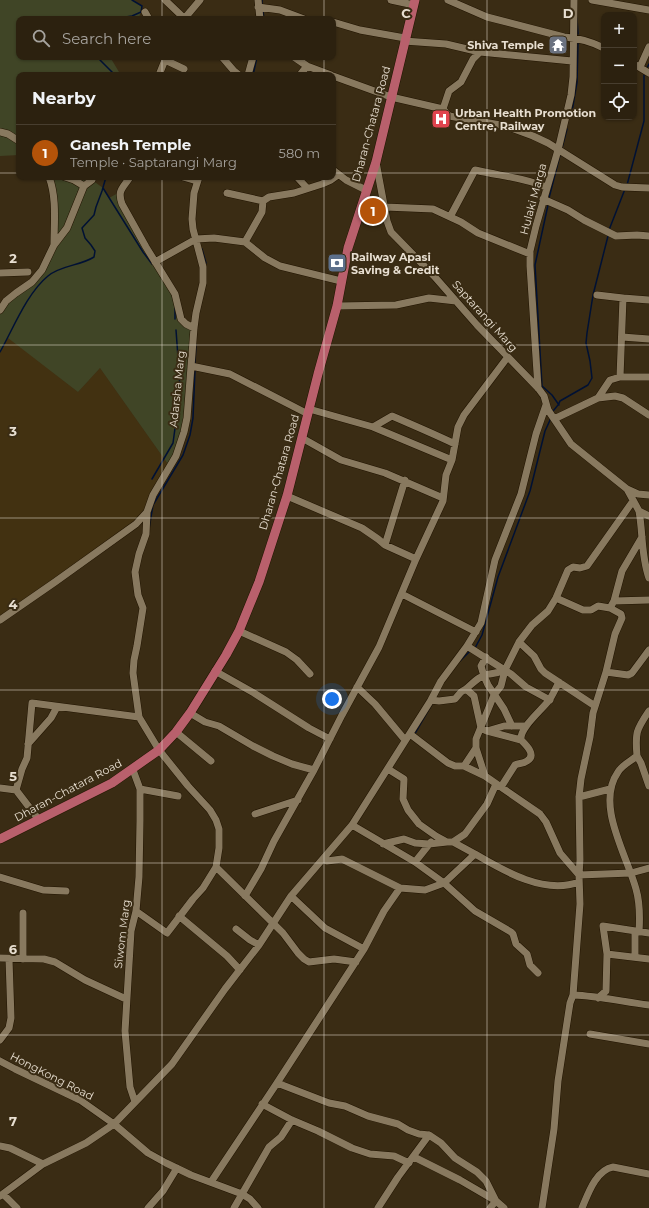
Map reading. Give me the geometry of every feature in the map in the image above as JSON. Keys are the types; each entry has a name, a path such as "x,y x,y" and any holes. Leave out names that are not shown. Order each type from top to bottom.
{"main road":[{"name":"Dharan-Chatara Road","path":"0,839 112,783 133,770 159,750 176,732 190,713 239,631 259,582 287,496 337,306 348,248 376,162 414,3"}],"street":[{"path":"165,0 181,16"},
{"path":"187,16 200,0"},
{"path":"391,0 414,3"},
{"path":"448,0 487,17 564,37 574,38 601,46"},
{"name":"Hulaki Marga","path":"538,388 530,254 546,187 558,150 571,95 574,0"},
{"path":"592,0 649,10"},
{"path":"260,16 258,3 296,16"},
{"path":"145,12 147,16"},
{"path":"336,23 405,40 446,44 480,52 572,61"},
{"path":"649,47 637,66 649,73"},
{"path":"443,109 448,91 461,82 473,60 480,52"},
{"path":"160,72 163,60"},
{"path":"167,60 184,70"},
{"path":"225,60 235,72"},
{"path":"249,72 252,60"},
{"path":"298,60 307,66 324,72"},
{"path":"302,72 307,66"},
{"path":"336,76 391,97 443,109 449,116 506,126 548,143 583,164 603,179 615,185 649,188"},
{"path":"0,132 8,134 16,139"},
{"name":"Saptarangi Marg","path":"376,162 391,232 434,276 507,358 538,388 544,396 550,412 571,444 627,489"},
{"path":"450,216 475,170 522,179 546,187"},
{"path":"336,173 366,190"},
{"path":"50,180 54,200 54,245"},
{"path":"74,180 84,186"},
{"path":"0,310 6,301 32,282 42,270 54,245 67,228 84,186 92,180"},
{"path":"128,180 120,192 120,197 133,225 175,294 181,319 186,324 194,328"},
{"name":"Adarsha Marg","path":"0,620 136,524 147,512 153,495 181,445 187,418 196,313 203,283 203,267 193,229 192,207 198,180"},
{"path":"299,180 306,188"},
{"path":"227,193 263,201 269,197 294,193 327,182 329,180"},
{"path":"543,199 568,210 616,236 649,236"},
{"path":"245,242 262,212 263,201"},
{"path":"385,207 433,209 450,216 478,232 530,254"},
{"path":"155,262 196,240 214,238 245,242 266,258 280,266 342,281"},
{"path":"0,273 28,272"},
{"path":"597,295 649,300"},
{"path":"337,306 396,305 429,298 456,301"},
{"path":"620,377 624,298"},
{"path":"622,337 649,339"},
{"path":"245,896 261,869 274,841 298,800 379,647 443,498 446,475 452,460 458,427 464,415 507,358"},
{"path":"191,366 230,374 309,411 373,427 452,460"},
{"path":"598,398 610,380 620,377 649,377"},
{"path":"17,1208 2,1195 43,1164 86,1143 114,1124 172,1064 225,989 259,946 291,896 352,825 431,700 441,681 467,646 481,623 496,560 521,494 536,434 550,412 598,398 615,396 623,398 649,415"},
{"path":"373,427 392,416 455,444"},
{"path":"302,438 341,460 405,480 443,498"},
{"path":"385,545 405,480"},
{"path":"627,489 638,494 649,495"},
{"path":"627,489 639,511 645,568 649,578"},
{"path":"287,496 362,528 385,545 416,559"},
{"path":"485,776 476,748 476,739 484,729 494,695 500,686 505,670 519,642 532,625 548,612 556,598 568,570 573,567 580,568 587,566 633,501"},
{"path":"639,511 649,516"},
{"path":"136,911 167,933 179,916 203,888 216,867 220,848 220,829 210,810 188,786 159,750 139,717 133,673 143,608 138,595 136,572 139,554 146,534 147,512"},
{"path":"610,608 614,601 622,571 642,537"},
{"path":"402,594 476,632"},
{"path":"542,1208 554,1129 558,1081 570,1003 573,995 580,904 579,797 581,779 595,706 606,672 615,634 622,618 621,614 610,608 598,606 591,610 583,610 556,598"},
{"path":"614,601 649,600"},
{"path":"239,631 286,652 297,660 310,674"},
{"path":"519,642 534,656 545,673 595,706"},
{"path":"467,646 505,670 526,687 550,700"},
{"path":"606,672 628,675 632,673 649,650"},
{"path":"486,657 481,666 484,676 494,695 504,709 512,726"},
{"path":"431,700 438,701 455,699 460,692 480,677 505,670"},
{"path":"215,671 254,693 303,725 330,739"},
{"path":"521,740 521,735 526,726 550,700 559,682"},
{"path":"357,687 407,737 448,763 456,766 464,766 485,776 540,814 546,822 560,852 579,879"},
{"path":"466,689 474,696 484,729"},
{"path":"16,790 27,758 32,703 139,717"},
{"path":"28,744 51,718 57,707"},
{"path":"649,711 639,725 635,735 637,756 649,786"},
{"path":"190,713 204,722 219,726 273,756 292,764 314,770"},
{"path":"484,729 504,726 526,726"},
{"path":"383,844 404,839 415,843 429,844 450,842 465,834 498,786 515,765 518,763 527,762 531,755 530,750 521,740 484,729"},
{"path":"176,732 211,761"},
{"path":"464,766 476,748"},
{"path":"635,957 640,910 637,890 614,827 609,799 613,779 619,770 637,756"},
{"path":"388,769 404,779 403,799 408,810 418,824 436,836 475,854 505,872 534,883 569,886 579,879 631,873 649,868"},
{"name":"Siwom Marg","path":"133,770 140,789 139,877 136,911 131,931 125,1030 130,1087 135,1102"},
{"path":"0,788 16,790 39,820"},
{"path":"140,789 178,796"},
{"path":"579,797 610,789"},
{"path":"255,814 298,800"},
{"path":"352,825 415,862 444,882 475,910 513,934 516,944 527,954 530,966 538,973"},
{"path":"415,862 436,836"},
{"path":"323,859 327,861 342,859 400,888 425,890 444,882 475,854"},
{"path":"216,867 283,933 298,953 309,962 334,959 356,962"},
{"path":"0,877 43,890 66,891"},
{"path":"211,1182 356,962 384,911 400,888"},
{"path":"291,896 325,928 364,949"},
{"path":"22,959 23,913"},
{"path":"179,916 227,956 240,970"},
{"path":"598,998 606,991 607,954 603,926 649,933"},
{"path":"236,929 259,946"},
{"path":"607,954 649,959"},
{"path":"0,958 44,959 55,962 85,980 126,999"},
{"path":"0,1040 9,1028 11,1018 9,959"},
{"path":"573,995 649,1006"},
{"path":"590,1034 649,1044"},
{"name":"HongKong Road","path":"0,1061 80,1100 114,1124 148,1153 177,1168 242,1194 250,1199 258,1208"},
{"path":"277,1082 329,1103 345,1106 368,1116 398,1124 419,1134 429,1135 441,1143 455,1158 477,1172 486,1181 496,1201"},
{"path":"262,1104 352,1148 370,1154 394,1156 409,1163"},
{"path":"234,1208 269,1147 281,1137 292,1120"},
{"path":"378,1208 398,1177 429,1135"},
{"path":"0,1146 10,1148 43,1164"},
{"path":"414,1157 460,1180 496,1201 504,1208"},
{"path":"582,1208 593,1184 603,1171 608,1168 613,1167 649,1174"},
{"path":"148,1208 163,1191 177,1168"},
{"path":"490,1208 496,1201"}],"shaded area":[{"path":"8,337 78,392 100,368 170,467 136,524 0,620 0,352"}],"green space":[{"path":"0,0 132,0 142,6 140,16 16,16 16,60 112,60 119,72 16,72 16,155 0,156"},
{"path":"49,180 92,180 103,188 109,198 120,192 120,197 175,294 179,313 194,328 187,418 170,467 100,368 78,392 8,338 0,352 0,310 32,282 54,245"}],"waterway":[{"path":"132,0 142,6 141,12 132,16"},
{"path":"262,0 262,5"},
{"path":"263,11 264,16"},
{"path":"577,18 578,34"},
{"path":"571,117 577,82 578,42"},
{"path":"100,60 112,72"},
{"path":"254,72 256,60"},
{"path":"647,68 649,64"},
{"path":"627,185 644,121 644,75"},
{"path":"562,148 567,129"},
{"path":"549,198 560,155"},
{"path":"0,352 27,301 40,283 53,272 94,257 95,251 85,238 82,228 94,215 105,180"},
{"path":"103,188 152,264"},
{"path":"609,230 625,189"},
{"path":"548,205 535,265 542,386 552,395 559,405"},
{"path":"552,413 560,401 588,385 592,378 586,343 587,333 593,295 608,236"},
{"path":"202,249 206,263"},
{"path":"175,305 175,319"},
{"path":"152,479 173,443 180,392 176,330"},
{"path":"195,364 196,344"},
{"path":"149,529 153,505 183,455 190,435 193,418 195,370"},
{"path":"475,648 482,635 498,577 530,491 545,431 551,418"},
{"path":"460,661 470,651"},
{"path":"414,735 432,704"}],"place":[{"name":"Shiva Temple","path":"558,45"},
{"name":"Urban Health Promotion Centre, Railway","path":"441,119"},
{"name":"Ganesh Temple","path":"373,211"},
{"name":"Railway Apasi Saving & Credit","path":"337,263"}]}
